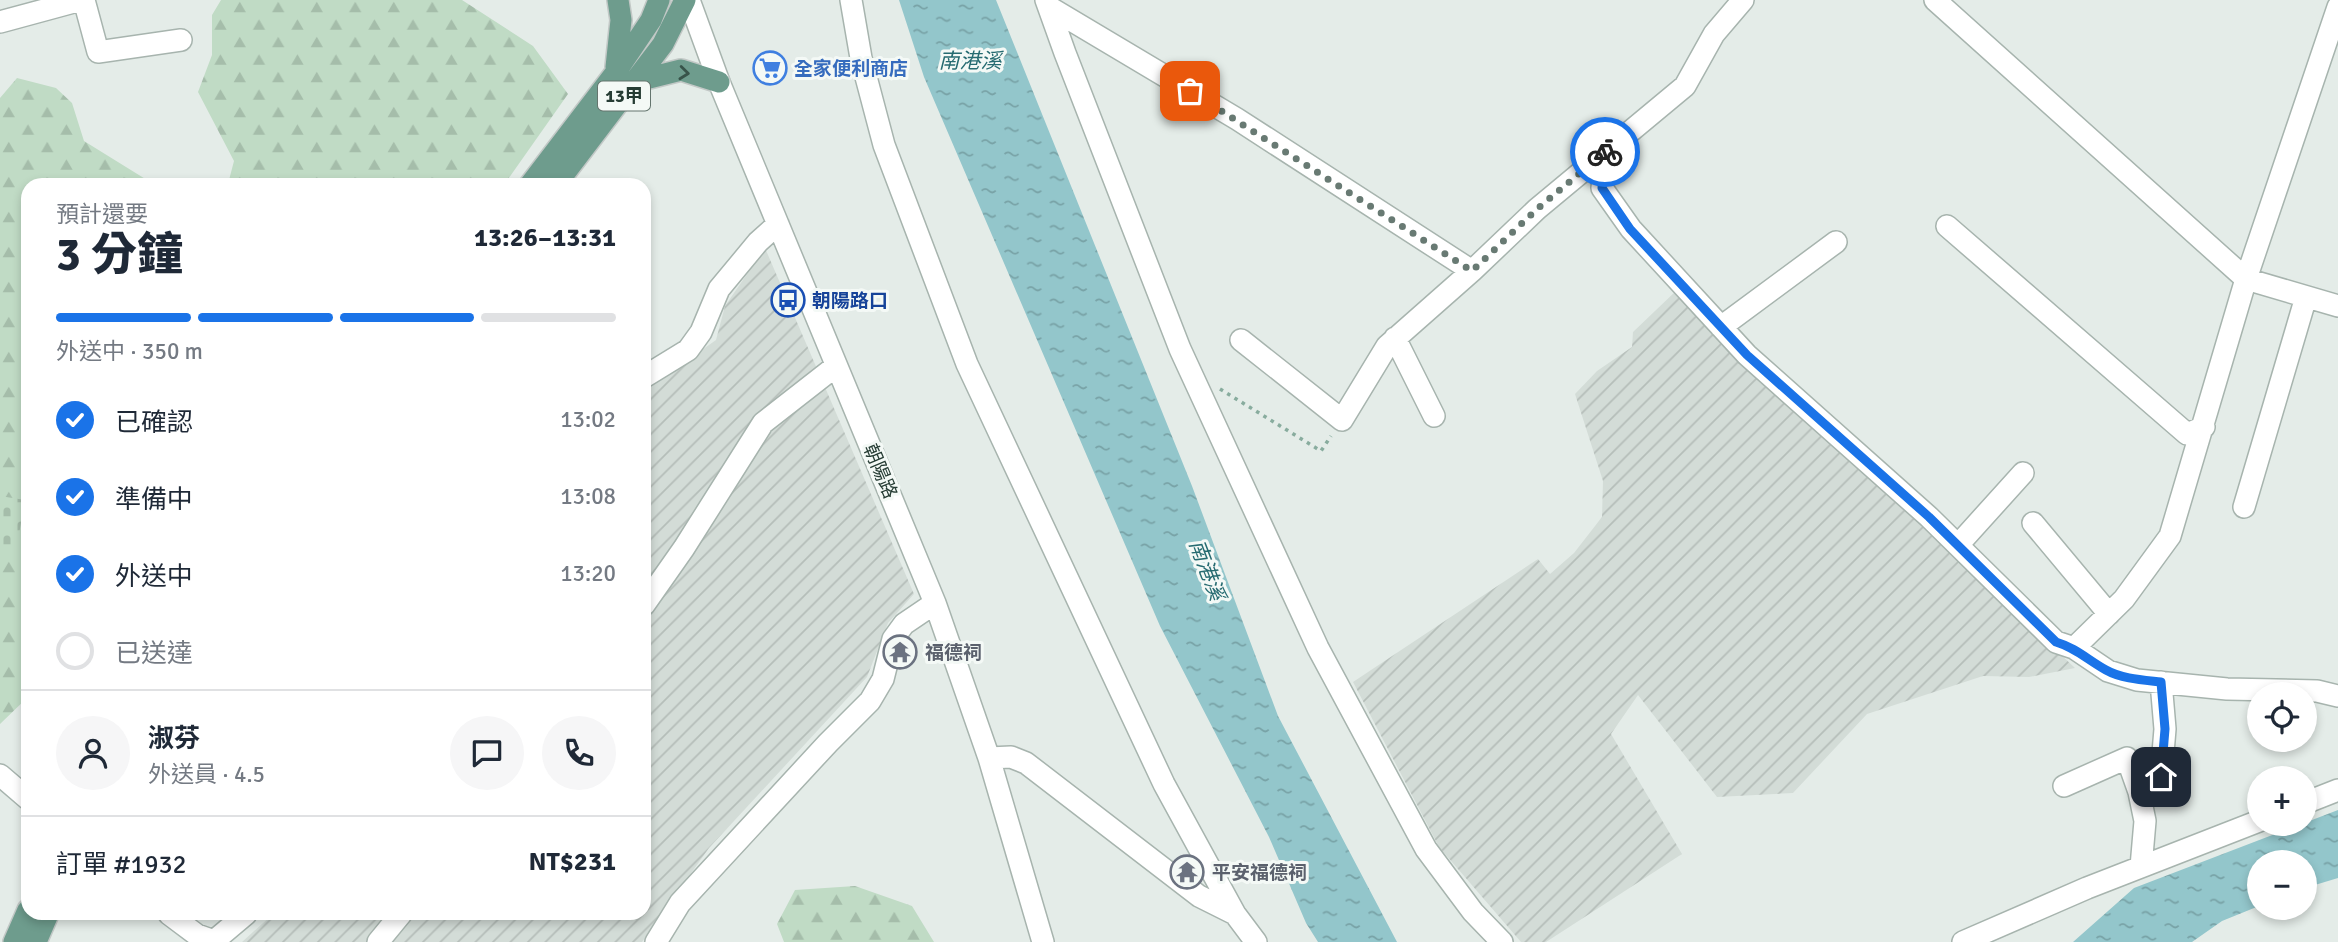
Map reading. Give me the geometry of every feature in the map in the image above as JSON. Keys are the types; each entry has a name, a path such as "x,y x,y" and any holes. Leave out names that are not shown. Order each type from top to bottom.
{"main road":[{"path":"616,72 621,20 618,0"},
{"path":"536,178 616,72 651,20 659,0"},
{"path":"573,178 602,135 649,78 690,2"},
{"name":"13甲","path":"549,178 657,33 690,2"},
{"name":"13甲","path":"561,178 663,44 690,2"},
{"path":"649,78 681,70 719,82"},
{"path":"14,942 24,920"},
{"path":"36,942 45,920"}],"street":[{"path":"0,22 83,0 98,52 181,40"},
{"path":"851,0 861,58 884,145 967,364 1164,784 1235,914 1256,942"},
{"path":"1241,340 1342,420 1387,346 1537,209 1685,86 1714,34 1744,0"},
{"path":"1935,0 2246,279 2338,306"},
{"name":"朝陽路","path":"690,2 719,82 935,603 989,758 1043,942"},
{"path":"1048,4 1237,119 1472,271"},
{"path":"1048,4 1180,349 1318,648 1426,849 1473,912 1502,942"},
{"path":"2074,648 2124,599 2170,536 2246,279 2338,7"},
{"path":"1605,152 1602,188 1630,229 1747,355 1958,545 2056,642 2074,648 2108,671 2137,680 2227,689 2317,691 2338,696"},
{"path":"651,373 688,350 701,332 719,289 758,242 778,224"},
{"path":"1947,226 2187,434 2204,427"},
{"path":"1721,327 1836,242"},
{"path":"2244,507 2306,297"},
{"path":"1395,338 1434,416"},
{"path":"651,595 763,423 836,366"},
{"path":"1958,545 2023,473"},
{"path":"2033,523 2109,614"},
{"path":"656,942 680,903 870,701 883,679 893,639 904,624 935,603"},
{"path":"2138,792 2161,777 2165,729 2161,682"},
{"path":"989,758 1011,757 1026,763 1199,896 1235,914"},
{"path":"2064,786 2127,758 2145,821 2141,866"},
{"path":"0,775 21,793"},
{"path":"2317,798 2338,790"},
{"path":"1963,942 2087,888 2247,826"},
{"path":"177,920 197,935 214,941 239,920"},
{"path":"378,942 396,920"}],"path":[{"path":"1202,394 1219,389 1321,451 1342,420"}],"shaded area":[{"path":"765,248 914,594 888,623 867,677 709,848 642,942 242,942 266,920 651,920 651,386 716,340 725,306"},
{"path":"1678,289 1823,431 2075,668 2029,677 1983,676 1867,714 1793,793 1717,797 1638,695 1611,734 1682,854 1546,942 1521,942 1439,847 1353,682 1538,559 1550,574 1574,553 1602,517 1603,481 1575,394 1597,371 1632,347 1633,332"}],"green space":[{"path":"221,0 462,0 533,46 568,94 509,178 230,178 234,161 198,92 212,55 212,15"},
{"path":"17,78 56,88 72,103 84,141 144,178 21,178 21,704 0,724 0,98"},
{"path":"0,496 21,499 21,523 15,557 0,561"},
{"path":"855,886 912,906 934,942 784,942 777,924 795,890"}],"water":[{"name":"南港溪","path":"899,0 996,0 1192,486 1278,716 1397,942 1318,942 1306,923 1269,837 1160,626 924,77"},
{"path":"2338,810 2338,878 2317,884 2317,850 2247,850 2247,911 2222,921 2192,942 2073,942 2134,888 2270,836 2317,836 2317,818"}],"way so far":[{"path":"1190,91 1472,271 1537,209 1605,152"}],"place":[{"name":"全家便利商店","path":"770,68"},
{"name":"朝陽路口","path":"788,300"},
{"name":"福德祠","path":"900,652"},
{"name":"平安福德祠","path":"1187,872"}],"route":[{"path":"1605,152 1602,188 1630,229 1747,355 1929,517 2056,642 2074,648 2108,671 2137,680 2161,682 2165,729 2161,777"}]}
